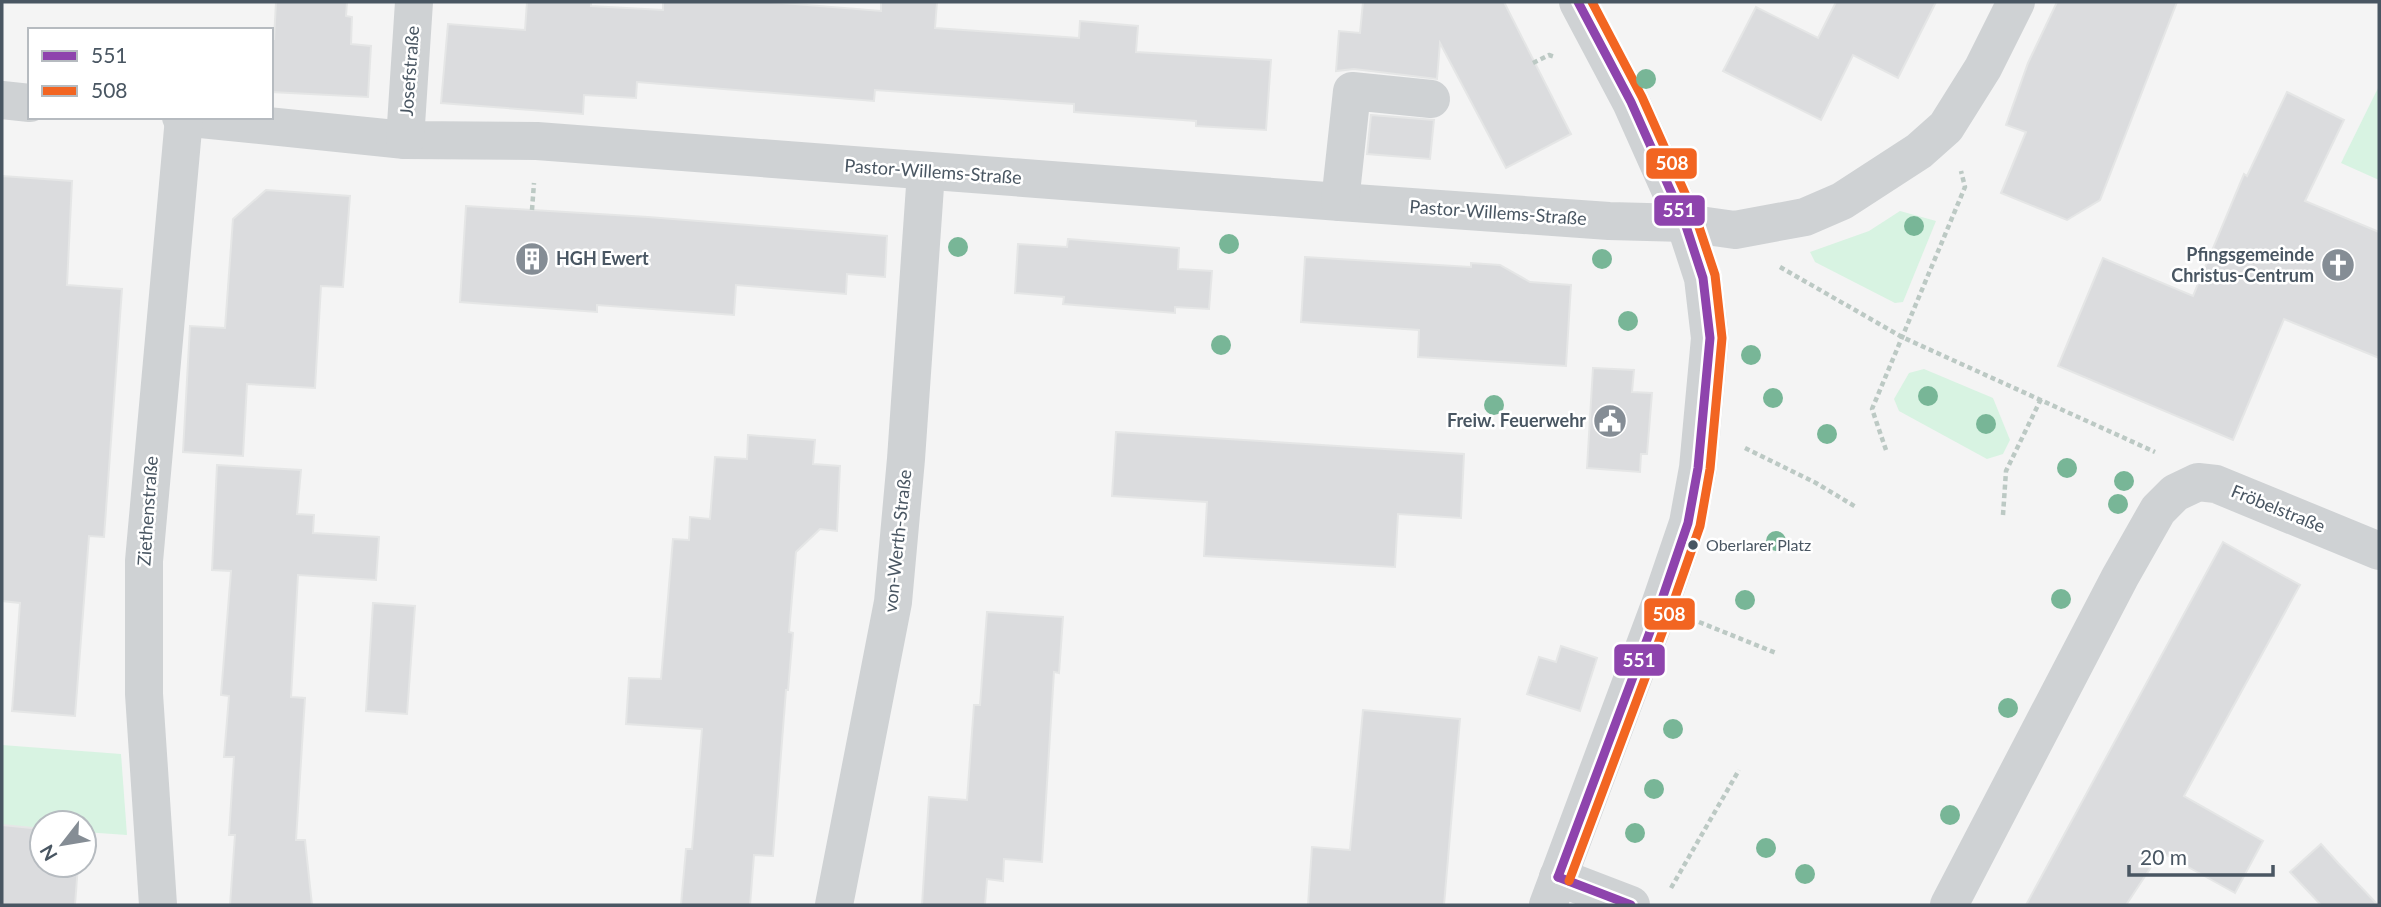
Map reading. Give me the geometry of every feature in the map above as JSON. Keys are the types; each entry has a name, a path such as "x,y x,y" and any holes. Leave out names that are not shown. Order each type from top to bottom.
{"street":[{"name":"Josefstraße","path":"405,140 414,2"},
{"path":"1578,2 1631,102 1685,223 1703,278 1710,338 1698,468 1688,523 1553,891 1649,900"},
{"name":"Pastor-Willems-Straße","path":"202,119 405,140 537,141 1340,202 1609,221 1685,223 1735,230 1805,217 1842,201 1919,151 1946,127 1983,68 2016,2"},
{"path":"1340,202 1352,91 1431,99"},
{"path":"2,100 28,103"},
{"name":"Ziethenstraße","path":"158,905 144,694 144,561 183,119"},
{"name":"von-Werth-Straße","path":"834,905 893,602 926,172"},
{"name":"Fröbelstraße","path":"2187,488 2216,484 2379,551"},
{"path":"1949,905 2120,577 2158,510 2187,488"}],"path":[{"path":"1533,63 1549,55"},
{"path":"1886,450 1872,409 1965,187 1946,127"},
{"path":"1761,225 1778,266 1902,337 2170,459 2187,488"},
{"path":"2003,515 2006,471 2041,399"},
{"path":"1702,426 1815,483 1856,507"},
{"path":"1660,605 1776,653"},
{"path":"1649,900 1738,770"}],"green space":[{"path":"2379,86 2379,180 2341,163"},
{"path":"1900,211 1936,221 1903,302 1895,303 1815,262 1810,252 1869,231"},
{"path":"1924,369 1993,398 2010,440 2003,454 1987,459 1899,411 1894,399 1909,373"},
{"path":"2,745 121,754 127,835 98,833 98,809 28,809 28,827 2,825"}],"building":[{"path":"276,2 347,2 346,16 352,17 351,44 371,46 368,97 273,92"},
{"path":"527,2 591,2 591,6 663,10 663,2 770,2 881,11 881,2 937,2 935,28 1079,38 1080,21 1138,26 1136,52 1271,60 1266,130 1196,126 1196,121 1074,112 1074,104 875,90 874,101 637,82 636,98 584,95 583,114 441,103 448,24 525,30"},
{"path":"1363,2 1504,2 1571,134 1506,168 1440,43 1437,79 1354,69 1336,71 1339,31 1360,33"},
{"path":"1836,2 1936,2 1898,78 1853,55 1821,120 1723,71 1756,7 1818,38"},
{"path":"2057,2 2177,2 2100,200 2067,220 2001,193 2026,132 2006,125 2028,63"},
{"path":"2287,92 2344,120 2305,201 2379,232 2379,358 2284,319 2233,440 2058,366 2103,258 2193,296 2244,174 2247,176"},
{"path":"1371,115 1434,120 1430,159 1367,154"},
{"path":"2,176 72,181 67,285 122,289 104,537 89,536 75,716 12,711 20,603 2,601"},
{"path":"266,190 350,196 343,287 321,286 315,388 247,384 243,456 183,452 190,326 225,328 233,219"},
{"path":"466,206 887,236 885,277 847,274 846,294 736,285 734,315 597,305 597,312 460,302"},
{"path":"1068,239 1179,248 1178,269 1212,271 1209,309 1175,307 1175,313 1063,304 1064,297 1015,293 1018,244 1067,247"},
{"path":"1305,257 1471,267 1471,263 1500,265 1530,282 1571,285 1566,366 1418,357 1419,330 1301,322"},
{"path":"1593,368 1634,370 1632,392 1652,393 1647,454 1641,454 1640,472 1587,468"},
{"path":"1116,432 1464,454 1461,518 1398,514 1395,567 1204,556 1207,502 1112,496"},
{"path":"748,435 815,440 813,464 840,466 837,531 820,529 796,552 789,632 793,633 773,856 754,855 750,905 681,905 686,849 692,849 702,729 626,724 629,678 661,679 673,539 689,540 690,517 710,519 715,457 747,459"},
{"path":"217,465 301,470 297,514 314,515 313,533 379,537 376,580 298,575 291,697 305,698 296,840 305,840 312,905 230,905 235,835 229,835 234,757 224,757 229,696 221,695 231,571 212,570"},
{"path":"2223,542 2300,585 2184,796 2263,841 2235,893 2161,852 2126,905 2026,905"},
{"path":"373,603 415,606 407,714 366,711"},
{"path":"987,612 1063,617 1059,673 1054,672 1042,862 1004,859 1003,881 987,879 985,905 922,905 929,797 967,800 974,705 980,705"},
{"path":"1561,646 1597,658 1580,711 1527,694 1539,657 1556,662"},
{"path":"1363,710 1460,719 1444,905 1308,905 1312,847 1350,850"},
{"path":"2,825 28,828 28,879 77,879 75,905 2,905"},
{"path":"2321,844 2378,905 2321,905 2290,872"}],"transit line":[{"name":"551","path":"1558,877 1688,523 1698,468 1710,338 1703,278 1685,223 1631,102 1578,2"},
{"name":"508","path":"1569,881 1700,526 1710,469 1722,338 1715,275 1696,218 1642,97 1592,2"},
{"name":"551","path":"1558,877 1631,905"}],"place":[{"name":"HGH Ewert","path":"532,259"},
{"name":"Pfingsgemeinde Christus-Centrum","path":"2338,265"},
{"name":"Freiw. Feuerwehr","path":"1610,421"},
{"name":"Oberlarer Platz","path":"1693,545"}]}
